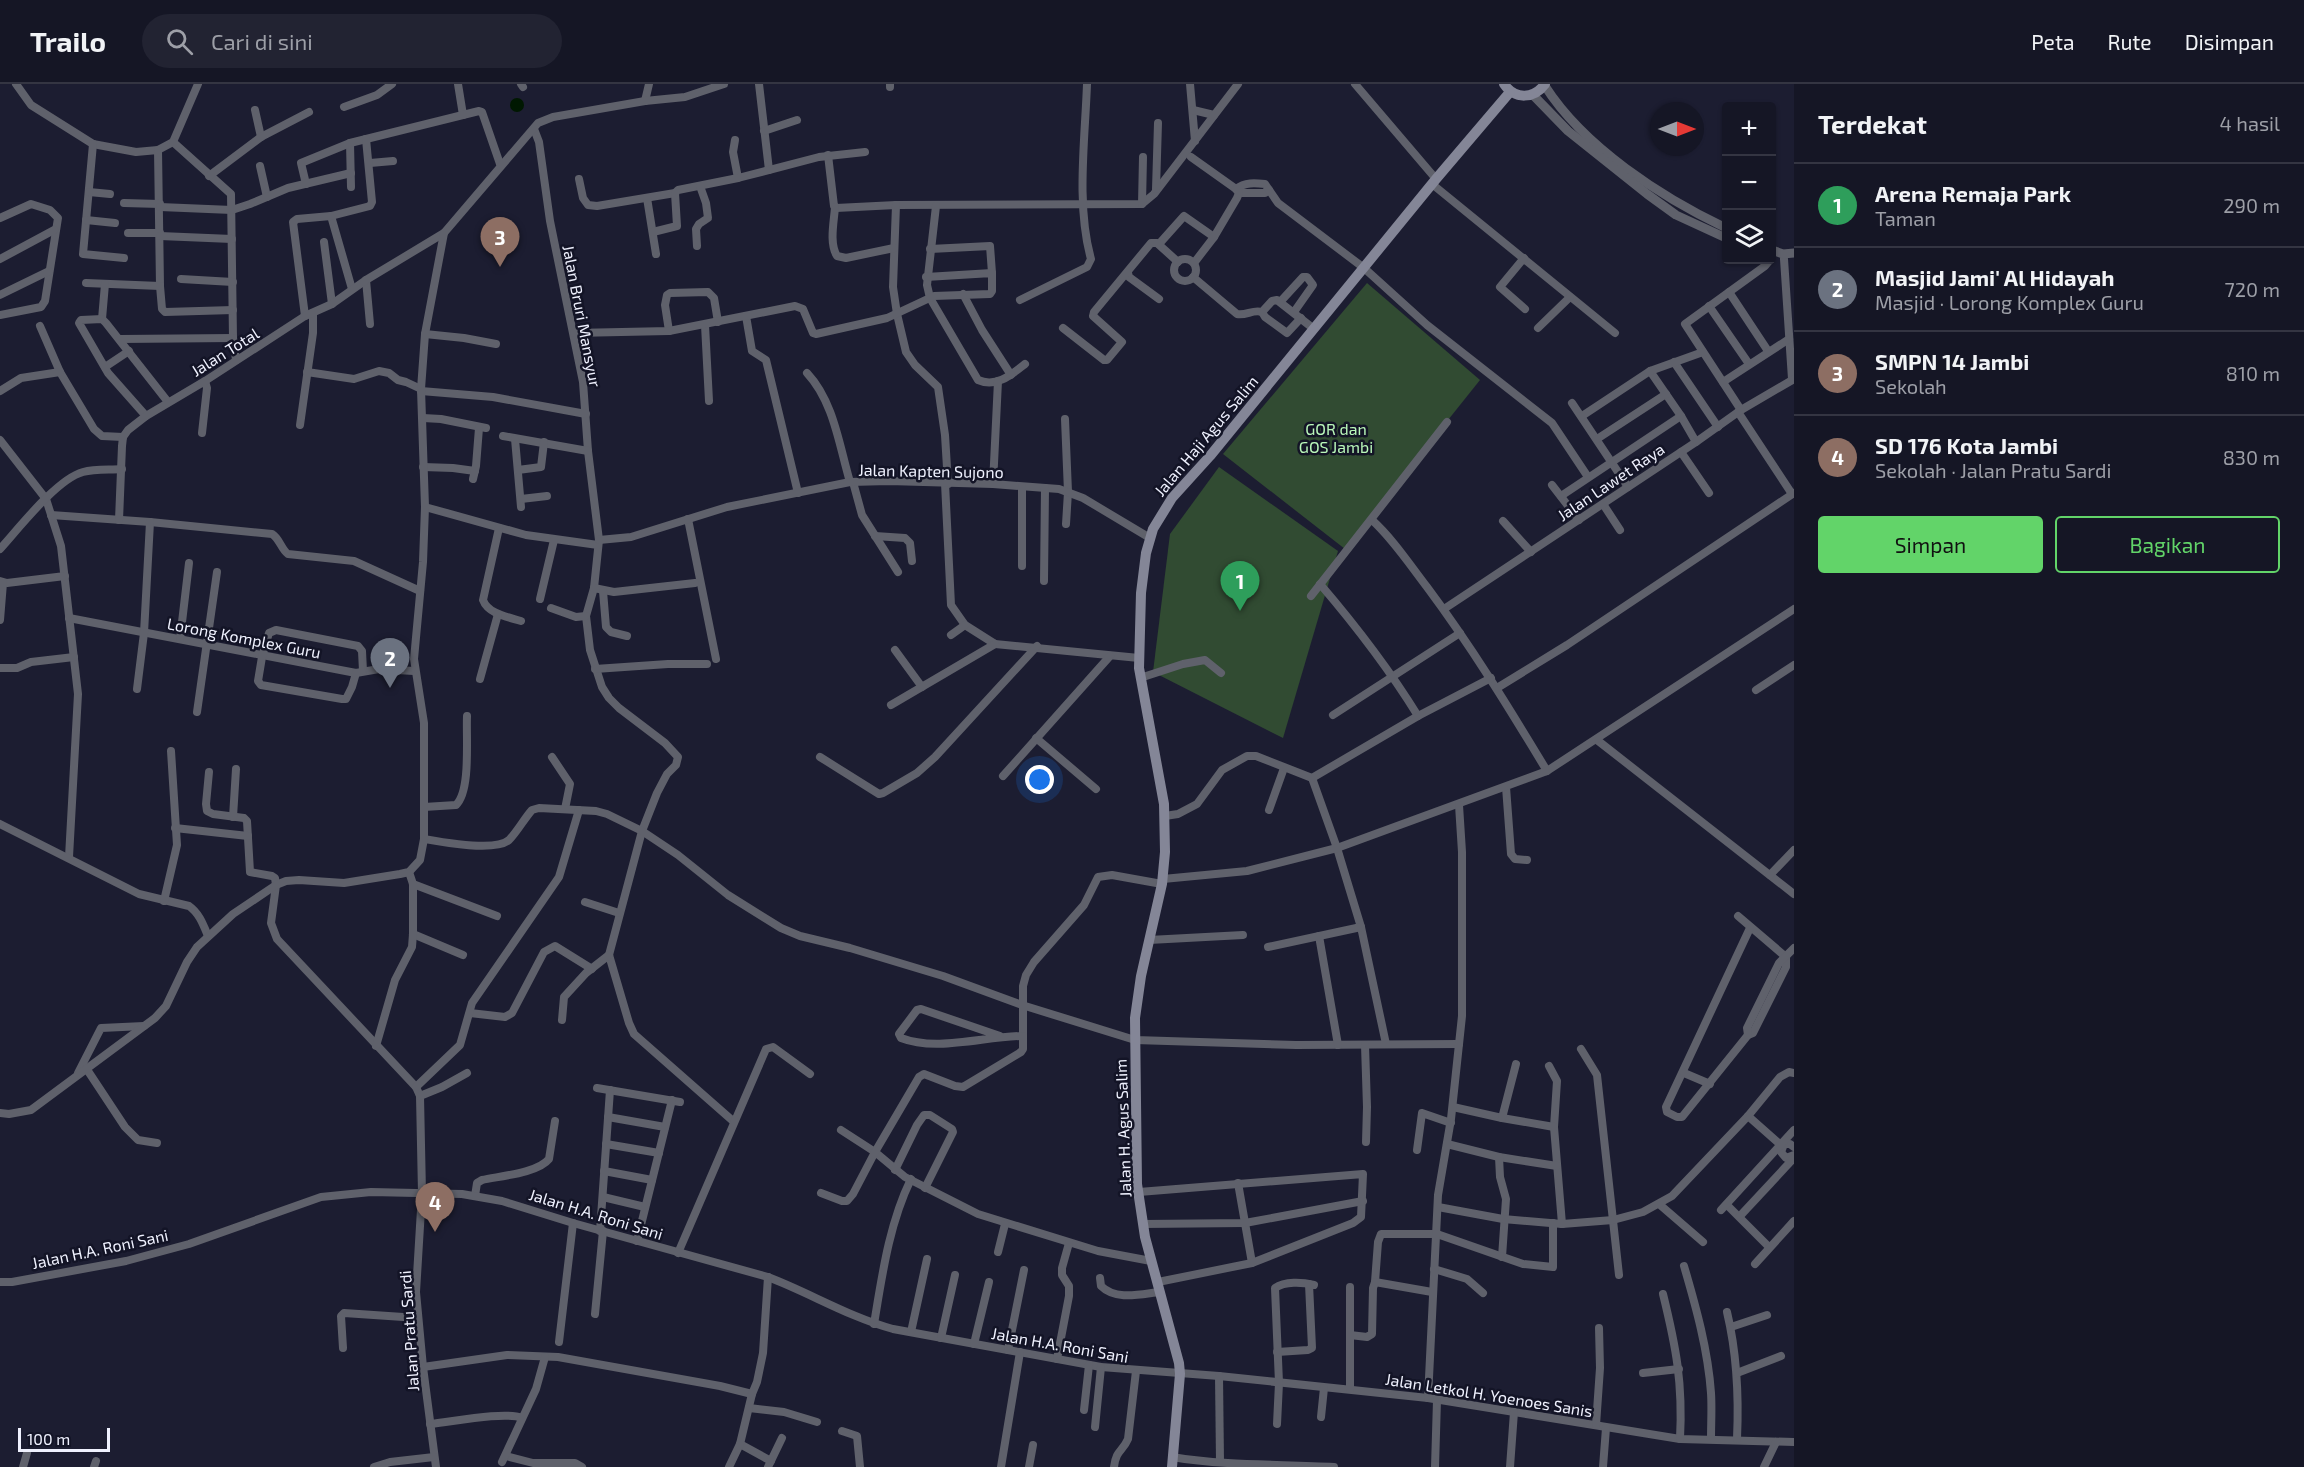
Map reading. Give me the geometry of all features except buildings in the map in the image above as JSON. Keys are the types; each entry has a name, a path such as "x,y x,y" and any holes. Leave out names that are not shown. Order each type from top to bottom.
{"main road":[{"path":"1507,88 1518,95 1533,95 1545,85"},
{"name":"Jalan Haji Agus Salim","path":"1162,882 1165,816 1140,678 1139,658 1141,593 1150,538 1172,498 1210,456 1364,268 1507,88"},
{"name":"Jalan H. Agus Salim","path":"1162,882 1137,1003 1135,1040 1139,1192 1143,1224 1151,1261 1173,1335 1180,1374 1172,1462"}],"street":[{"path":"16,84 31,105 93,144 136,152 158,150 173,142 198,84"},
{"path":"344,107 377,95 392,84"},
{"path":"458,84 463,115"},
{"path":"645,101 649,84"},
{"path":"0,1113 9,1114 30,1110 77,1074 147,1026 162,1012 197,947 252,900 276,885 299,880 344,883 409,872 420,860 424,839 424,723 414,671 425,507 421,390 425,334 444,233 500,164 538,123 553,117 645,101 685,97 724,84"},
{"path":"759,84 769,170"},
{"path":"1020,300 1087,267 1091,259 1086,241 1083,204 1087,84"},
{"path":"1190,84 1195,141"},
{"path":"1355,84 1434,181 1570,297 1616,333"},
{"path":"835,207 1142,204 1195,141 1237,85"},
{"path":"1545,85 1557,104 1575,124 1639,177 1684,207 1722,226"},
{"path":"1533,95 1568,131 1647,195 1676,215 1722,236"},
{"path":"255,110 261,137"},
{"path":"1193,110 1214,115"},
{"path":"306,184 301,163 350,143 479,111 482,112 500,164"},
{"path":"210,176 261,137 309,112"},
{"path":"764,131 797,120"},
{"path":"1156,189 1158,123"},
{"name":"Jalan Bruri Mansyur","path":"534,129 539,142 550,221 583,381 598,543 594,588 586,616"},
{"path":"300,425 308,372 309,314 293,222 297,219 331,216 370,206 372,202 370,164 366,139"},
{"path":"735,140 733,152 738,178"},
{"path":"173,142 231,194 233,339 237,360"},
{"path":"350,143 351,188"},
{"path":"93,144 83,254 124,258"},
{"path":"158,150 160,304 165,312 233,310"},
{"path":"579,179 583,198 588,205 597,206 675,193 682,188 738,178 828,155 865,152"},
{"path":"828,155 835,207 833,243 837,256 846,258 894,248"},
{"path":"1142,204 1143,157"},
{"path":"1191,157 1238,191"},
{"path":"370,164 393,161"},
{"path":"260,166 267,197"},
{"path":"124,203 232,210 288,188 351,173"},
{"path":"1193,278 1194,263 1214,237 1241,185 1265,184 1278,203 1364,268 1427,325 1549,420 1588,477"},
{"path":"697,246 696,229 708,218 700,186"},
{"path":"89,192 110,194"},
{"path":"653,232 677,226 675,193"},
{"path":"647,198 656,254"},
{"path":"0,218 31,204 57,215 45,300 41,307 0,315"},
{"path":"896,205 893,287 897,314 906,352 938,387 945,435 951,604 965,625 995,644 1038,646 1139,658"},
{"path":"936,206 926,276 930,298 978,380 986,383 998,381 1011,375 1025,364"},
{"path":"331,216 352,290"},
{"path":"1159,244 1184,216 1214,237"},
{"path":"86,220 116,223"},
{"path":"0,259 54,230"},
{"path":"128,232 232,238"},
{"name":"Jalan Total","path":"123,437 146,416 168,402 309,314 332,304 366,280 444,233"},
{"path":"324,242 332,304"},
{"path":"1063,328 1107,360 1121,344 1122,339 1093,314 1151,243 1159,244 1178,262"},
{"path":"574,333 669,331 795,306 803,309 813,333 816,334 880,320 930,298 992,293 990,246 930,249"},
{"path":"1776,255 1794,253"},
{"path":"1524,258 1500,287 1525,309"},
{"path":"1178,262 1186,259 1194,263"},
{"path":"1789,259 1789,339 1793,379"},
{"path":"1178,262 1175,272 1177,277 1185,281 1193,278"},
{"path":"1497,688 1567,645 1793,494 1685,324 1766,264"},
{"path":"0,295 49,270"},
{"path":"926,276 992,273"},
{"path":"1128,273 1129,277 1159,299"},
{"path":"1281,302 1303,277 1307,277 1313,285 1294,312"},
{"path":"1193,278 1237,314 1242,315 1257,310 1287,333 1302,318"},
{"path":"181,279 233,282"},
{"path":"366,280 370,324"},
{"path":"86,283 160,286"},
{"path":"105,284 102,319 168,402"},
{"path":"669,331 665,305 670,293 708,292 714,298 718,322"},
{"path":"1729,292 1768,351"},
{"path":"963,294 982,330 1011,375"},
{"path":"1288,294 1300,304"},
{"path":"1538,328 1570,297"},
{"path":"1262,312 1274,300 1281,302 1314,329"},
{"path":"1709,306 1749,364"},
{"path":"746,316 752,351 766,360 798,493"},
{"path":"102,319 81,320 80,323 105,367 146,416"},
{"path":"705,325 709,401"},
{"path":"40,326 60,372 94,429 102,436 123,437 119,520"},
{"path":"425,334 464,338 496,345"},
{"path":"120,339 233,339"},
{"path":"1723,382 1789,339"},
{"path":"105,367 129,351"},
{"path":"1582,416 1650,371 1703,352"},
{"path":"1674,362 1718,427"},
{"path":"308,372 354,379 379,371 389,373 398,381 406,382 421,390 493,397 586,414"},
{"path":"1650,371 1696,442"},
{"path":"0,391 21,378 60,372"},
{"path":"807,373 827,401 862,515 898,572"},
{"name":"Jalan Lawet Raya","path":"1444,609 1740,411 1793,379"},
{"path":"202,433 207,388 205,381"},
{"path":"993,484 998,381"},
{"path":"1597,439 1666,394"},
{"path":"1572,403 1628,488"},
{"path":"1561,496 1681,416"},
{"path":"423,418 441,419 482,428 474,475 453,468 423,467"},
{"path":"1065,419 1068,492 1066,524"},
{"path":"1311,596 1447,422"},
{"path":"503,436 588,451"},
{"path":"515,439 521,503 547,496"},
{"path":"1,442 46,499 61,546 78,694 69,857"},
{"path":"518,470 542,467 544,442"},
{"path":"1681,452 1709,493"},
{"path":"0,549 46,499 70,478 83,472 122,468"},
{"name":"Jalan Kapten Sujono","path":"425,507 499,528 555,540 598,543 631,537 727,507 852,482 993,484 1068,492 1083,498 1150,538"},
{"path":"1552,485 1580,520"},
{"path":"1022,487 1022,566"},
{"path":"1044,581 1045,488"},
{"path":"1603,504 1620,530"},
{"path":"51,515 272,534 277,537 288,555 354,561 420,591"},
{"path":"688,519 716,659"},
{"path":"1372,520 1410,564 1444,609 1491,678 1547,771"},
{"path":"1503,521 1531,552"},
{"path":"137,689 144,633 150,522"},
{"path":"499,528 483,600 484,604 498,614 521,621"},
{"path":"875,536 905,538 910,543 912,561"},
{"path":"540,599 555,540"},
{"path":"180,639 189,563"},
{"path":"196,712 217,572"},
{"path":"0,620 2,582 65,576"},
{"path":"594,588 614,592 695,583"},
{"path":"1320,584 1349,617 1393,675 1418,716"},
{"path":"603,591 606,627 611,632 627,636"},
{"path":"551,608 576,618 586,616 590,650 609,698 670,747 678,757 676,765 667,774 657,793 642,831 609,955 634,1034 733,1121"},
{"path":"821,1193 842,1201 847,1201 853,1194 919,1077 924,1074 963,1087 1021,1052 1023,1049 1023,986 1026,975 1034,962 1084,904 1098,877 1112,875 1162,882 1247,871 1337,848 1506,787 1547,771 1794,609"},
{"path":"480,679 498,614"},
{"name":"Lorong Komplex Guru","path":"69,618 262,657 359,672 379,669 414,671"},
{"path":"951,635 965,625"},
{"path":"276,630 358,646 362,651 359,672 346,699 300,693 261,685 258,681 269,633 276,630"},
{"path":"1333,715 1460,633"},
{"path":"891,705 995,644"},
{"path":"820,757 879,794 883,793 916,773 935,757 1038,646"},
{"path":"895,650 922,687"},
{"path":"1002,776 1110,656"},
{"path":"0,668 17,668 31,662 74,657"},
{"path":"1140,678 1205,660 1221,673"},
{"path":"596,669 706,664"},
{"path":"1756,690 1794,665"},
{"path":"1165,816 1178,814 1197,804 1222,770 1247,756 1256,756 1312,778 1418,716 1491,678"},
{"path":"424,807 456,805 462,800 465,788 467,716"},
{"path":"1036,738 1096,789"},
{"path":"1597,740 1794,894"},
{"path":"164,901 177,845 171,751"},
{"path":"552,758 570,784 565,810"},
{"path":"1269,810 1284,768"},
{"path":"232,817 236,769"},
{"path":"209,772 207,811 244,818 247,821 250,872 275,878 271,915 271,929 274,935 416,1087 420,1096 467,1073"},
{"path":"1312,778 1337,848 1361,927 1386,1044"},
{"path":"1506,787 1511,854 1515,859 1527,860"},
{"path":"1435,1467 1432,1399 1432,1292 1438,1207 1453,1107 1462,1016 1462,852 1458,805"},
{"path":"424,839 454,844 500,845 508,841 531,810 579,810 607,814 642,831 678,855 728,895 781,928 800,936 850,948 943,976 1022,1005 1135,1040 1338,1045 1459,1044"},
{"path":"416,1087 460,1045 472,1003 559,877 579,810"},
{"path":"0,824 129,889 164,901 189,906 195,910 208,936"},
{"path":"175,828 248,836"},
{"path":"1770,875 1794,850"},
{"path":"376,1046 387,1003 411,947 413,884 409,872"},
{"path":"413,884 497,916"},
{"path":"585,902 620,914"},
{"path":"1738,916 1786,957"},
{"path":"1268,947 1361,927"},
{"path":"1750,928 1684,1073 1666,1107 1667,1112 1677,1117 1682,1117 1748,1035 1747,1028 1774,972 1779,963 1794,948"},
{"path":"413,934 463,955"},
{"path":"1149,940 1243,935"},
{"path":"1319,936 1338,1045"},
{"path":"470,1013 505,1017 512,1013 544,952 550,947 555,946 592,969"},
{"path":"562,1020 564,997 574,985 609,955"},
{"path":"1000,1036 921,1008 899,1034 901,1038 927,1043 1023,1036"},
{"path":"77,1074 101,1028 147,1026"},
{"path":"1365,1045 1366,1142"},
{"path":"678,1252 733,1121 767,1048 773,1047 810,1074"},
{"path":"1581,1049 1597,1075 1619,1275"},
{"path":"1502,1119 1516,1064"},
{"path":"1548,1066 1557,1081 1554,1127 1562,1224"},
{"path":"86,1068 125,1127 140,1141 157,1143"},
{"path":"1438,1207 1503,1219 1562,1224 1612,1220 1643,1212 1672,1196 1748,1116 1780,1077 1789,1072 1794,1073"},
{"path":"1684,1073 1710,1084"},
{"path":"597,1088 676,1101 666,1127 637,1241"},
{"path":"595,1314 610,1090"},
{"name":"Jalan Pratu Sardi","path":"420,1096 422,1193 416,1292 436,1467"},
{"path":"1453,1107 1502,1119 1554,1127"},
{"path":"1417,1150 1422,1113 1450,1123"},
{"path":"895,1170 917,1125 924,1115 930,1115 952,1129 953,1132 925,1188"},
{"path":"1740,1216 1793,1159 1782,1155 1781,1145 1748,1116"},
{"path":"608,1117 666,1127"},
{"path":"475,1196 477,1183 482,1180 532,1170 545,1164 549,1159 555,1121"},
{"path":"841,1130 875,1152 895,1170 925,1188 978,1214 1098,1251 1151,1261"},
{"path":"1769,1247 1740,1216 1724,1208 1794,1130"},
{"path":"606,1144 659,1153"},
{"path":"1447,1144 1499,1157 1557,1166"},
{"path":"1781,1145 1790,1144 1794,1147"},
{"path":"1499,1157 1500,1177 1506,1199 1502,1257"},
{"path":"604,1171 652,1180"},
{"path":"1100,1278 1101,1286 1112,1294 1122,1295 1252,1263 1358,1220 1361,1217 1363,1201 1363,1174 1139,1192"},
{"path":"874,1324 880,1284 896,1218 911,1179"},
{"path":"1238,1183 1252,1263"},
{"name":"Jalan H.A. Roni Sani","path":"0,1282 12,1282 126,1261 213,1237 321,1197 371,1192 475,1196 502,1201 768,1277 796,1287 874,1324 1101,1367 1180,1374"},
{"path":"603,1197 645,1207"},
{"path":"1143,1224 1245,1223 1363,1201"},
{"path":"1659,1204 1703,1242"},
{"path":"1755,1264 1794,1221"},
{"path":"559,1342 573,1223"},
{"path":"1350,1335 1372,1334 1373,1287 1381,1234 1437,1234 1523,1264 1553,1267 1552,1223"},
{"path":"998,1252 1005,1224"},
{"path":"1057,1359 1069,1296 1069,1286 1062,1275 1062,1268 1069,1243"},
{"path":"911,1332 927,1259"},
{"path":"1684,1266 1694,1301 1711,1391 1711,1439"},
{"path":"1434,1269 1467,1280 1483,1293"},
{"path":"1008,1350 1024,1270"},
{"path":"941,1338 955,1275"},
{"path":"729,1467 740,1444 763,1353 768,1277"},
{"path":"974,1344 989,1282"},
{"path":"1375,1282 1432,1292"},
{"path":"1277,1352 1312,1348 1311,1284 1290,1283 1275,1288 1277,1352 1279,1383 1277,1424"},
{"path":"1350,1287 1350,1389"},
{"path":"1663,1294 1679,1369 1680,1439"},
{"path":"1727,1312 1735,1345 1737,1439"},
{"path":"343,1348 341,1316 344,1313 418,1318"},
{"path":"1731,1327 1767,1315"},
{"path":"1596,1425 1600,1368 1599,1328"},
{"path":"1001,1467 1020,1352"},
{"path":"423,1367 507,1355 545,1357 720,1386 752,1394"},
{"path":"1737,1373 1781,1356"},
{"path":"545,1357 536,1389 504,1459 533,1463 575,1463 582,1467"},
{"path":"1084,1410 1089,1365"},
{"path":"1095,1427 1101,1367"},
{"path":"1643,1373 1679,1369"},
{"path":"1114,1467 1117,1453 1128,1439 1136,1371"},
{"name":"Jalan Letkol H. Yoenoes Sanis","path":"1180,1374 1219,1376 1432,1399 1680,1439 1794,1442"},
{"path":"1219,1376 1220,1462"},
{"path":"1321,1417 1324,1388"},
{"path":"749,1408 784,1412 817,1422"},
{"path":"1510,1467 1514,1412"},
{"path":"430,1424 496,1417 522,1418"},
{"path":"1603,1467 1606,1428"},
{"path":"842,1431 857,1436 860,1467"},
{"path":"740,1444 770,1464 782,1438"},
{"path":"1764,1467 1776,1442"},
{"path":"1029,1467 1033,1445"},
{"path":"23,1467 27,1453"},
{"path":"374,1467 390,1462 434,1457"},
{"path":"1172,1462 1334,1467"}],"green space":[{"name":"GOR dan GOS Jambi","path":"1367,283 1480,380 1345,549 1223,454"},
{"path":"1219,467 1338,551 1283,738 1153,672 1170,534"}],"shaded area":[{"path":"517,98 522,100 524,105 522,110 517,112 512,110 510,105 512,100"}],"place":[{"name":"SMPN 14 Jambi","path":"500,267"},
{"name":"Arena Remaja Park","path":"1240,611"},
{"name":"Masjid Jami' Al Hidayah","path":"390,688"},
{"name":"SD 176 Kota Jambi","path":"435,1232"}]}
